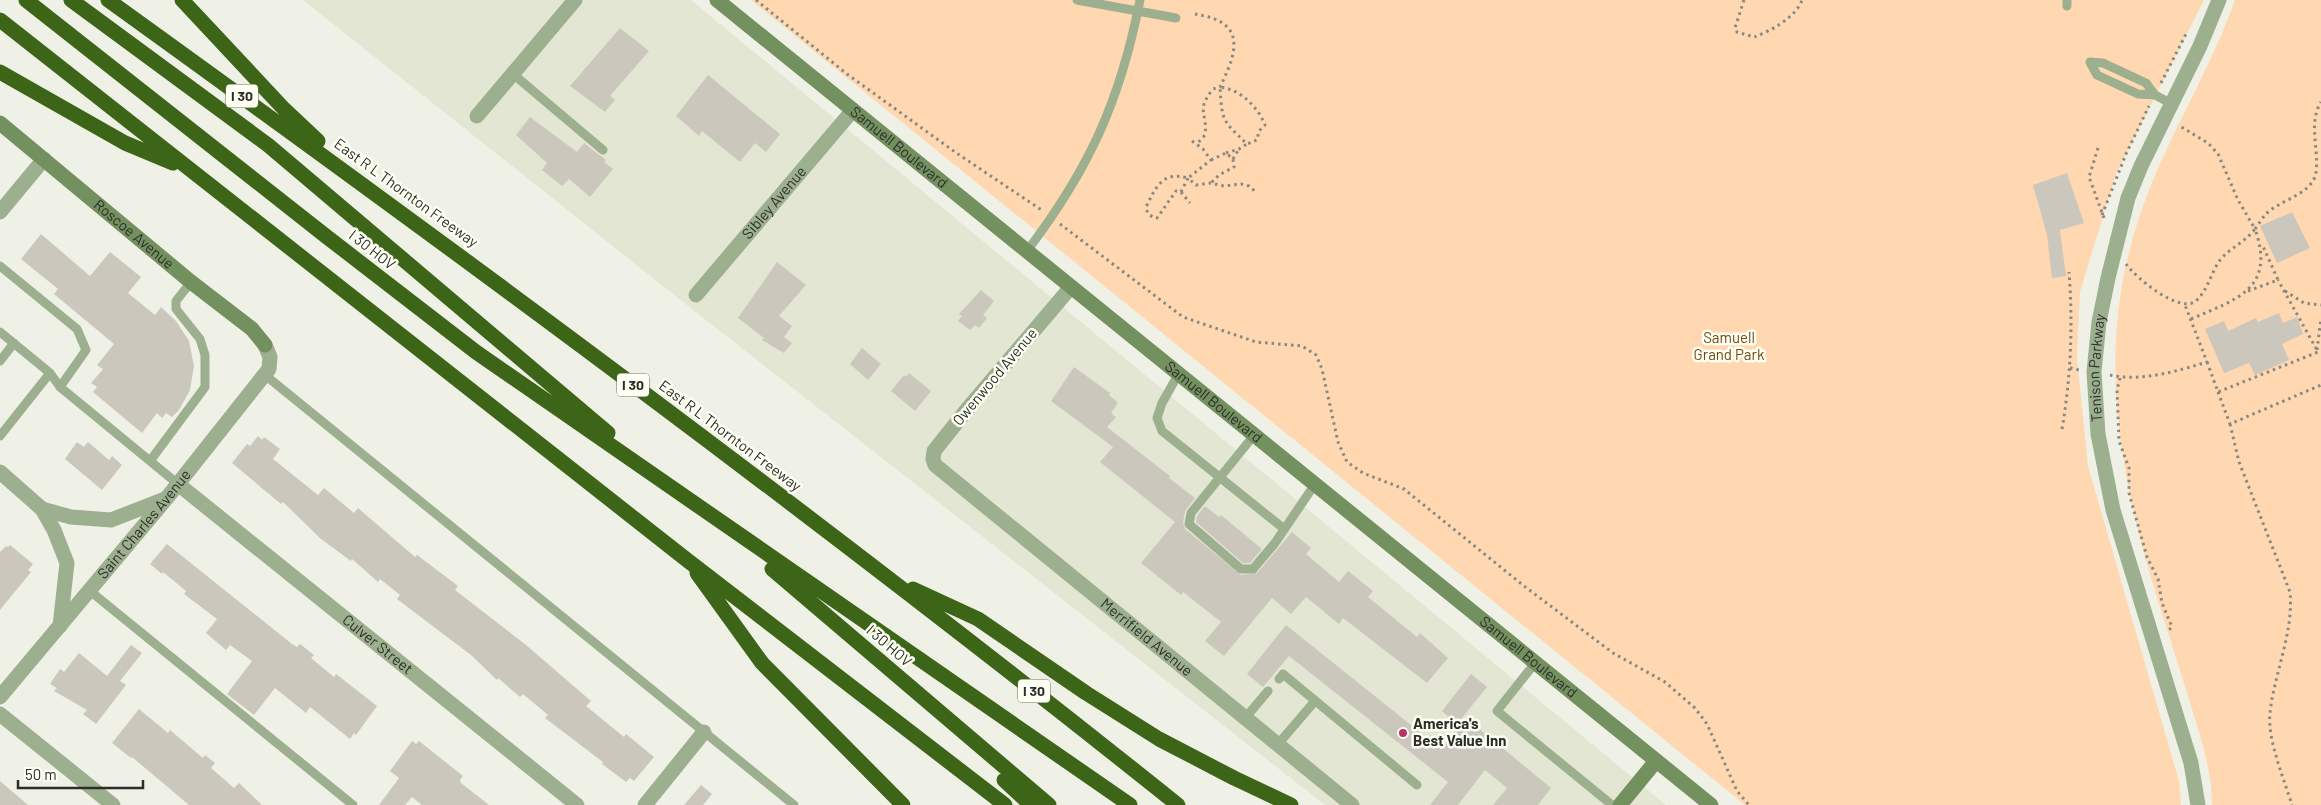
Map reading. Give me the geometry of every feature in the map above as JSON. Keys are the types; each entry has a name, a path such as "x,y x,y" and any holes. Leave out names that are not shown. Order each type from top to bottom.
{"highway":[{"name":"I 30 HOV","path":"26,0 443,328 707,514"},
{"name":"I 30 HOV","path":"71,0 268,145 590,418 707,514 1049,805"},
{"name":"East R L Thornton Freeway","path":"108,0 567,333 889,578 1178,805"},
{"path":"182,0 284,109 376,193"},
{"path":"0,20 687,560 1005,805"},
{"path":"0,72 125,143 190,170"},
{"path":"707,514 1031,805"},
{"path":"707,514 1130,805"},
{"path":"687,560 762,663 903,805"},
{"path":"889,578 978,619 1086,693 1159,739 1291,805"}],"main road":[{"name":"Samuell Boulevard","path":"717,0 1711,805"},
{"name":"Roscoe Avenue","path":"0,123 191,282 252,329 265,346"},
{"path":"1620,805 1656,761"}],"street":[{"path":"477,116 575,0"},
{"name":"Tenison Parkway","path":"2198,805 2191,763 2113,510 2098,434 2094,372 2100,322 2121,222 2141,166 2200,46 2219,0"},
{"name":"Sibley Avenue","path":"696,295 854,110"},
{"path":"0,212 44,159"},
{"name":"Owenwood Avenue","path":"940,470 933,459 934,451 968,407 1071,287"},
{"path":"265,346 270,357 269,369 265,375"},
{"name":"Saint Charles Avenue","path":"0,697 166,499 265,375"},
{"name":"Merrifield Avenue","path":"940,470 1279,743 1352,805"},
{"path":"1,474 42,509 54,530 67,563 60,626"},
{"name":"Culver Street","path":"178,484 577,805"},
{"path":"42,509 71,517 111,520 166,499"},
{"path":"0,714 113,805"},
{"path":"645,805 704,732"}],"lane":[{"path":"1077,0 1176,18"},
{"path":"1027,251 1052,218 1089,158 1105,124 1126,61 1140,0"},
{"path":"2155,95 2146,83 2102,63 2090,62 2097,75 2138,94 2155,95 2172,104"},
{"path":"513,74 603,150"},
{"path":"0,266 77,329 86,350 60,387"},
{"path":"150,461 205,387 205,355 200,339 176,309 176,301 191,282"},
{"path":"0,332 50,373 60,387 178,484"},
{"path":"0,361 14,343"},
{"path":"0,436 50,373"},
{"path":"1179,373 1162,403 1157,418 1162,431 1283,528"},
{"path":"265,375 794,805"},
{"path":"1254,434 1191,513 1189,524 1241,569 1253,569 1275,543 1283,528 1315,484"},
{"path":"90,591 353,805"},
{"path":"1535,663 1497,711 1612,805"},
{"path":"1279,679 1283,674 1417,785"},
{"path":"1246,717 1268,691"},
{"path":"1279,743 1315,701"}],"path":[{"path":"756,0 847,74 1052,218 1183,317 1256,342 1302,346 1311,350 1316,355 1322,369 1338,442 1347,462 1363,473 1404,489 1524,586 1612,653 1665,682 1695,708 1707,724 1737,791 1749,805"},
{"path":"1744,0 1734,28 1743,34 1754,36 1762,34 1793,14 1799,8 1802,0"},
{"path":"1195,14 1219,21 1232,34 1234,43 1232,59 1220,87 1220,104 1222,116 1229,128 1248,144"},
{"path":"1181,192 1188,178 1211,160 1229,150 1239,149 1257,140 1259,131 1265,125 1262,117 1247,100 1230,89 1220,87 1213,89 1203,105 1202,112 1206,135 1197,144"},
{"path":"2127,266 2169,299 2185,305 2195,302 2209,283 2213,271 2221,259 2255,230 2266,214 2308,188 2314,179 2319,167 2319,147 2315,126 2318,107 2321,102"},
{"path":"2177,125 2208,143 2218,154 2238,200 2255,230 2278,280 2321,358"},
{"path":"1192,141 1211,160"},
{"path":"2098,148 2089,177 2104,218"},
{"path":"1211,183 1219,175 1234,167 1233,159 1239,149"},
{"path":"1226,153 1233,159"},
{"path":"1181,192 1173,194 1157,218 1147,213 1146,207 1150,200 1166,178 1173,175 1188,178 1196,185 1211,183 1224,186 1244,184 1257,194"},
{"path":"1181,192 1190,203"},
{"path":"2248,292 2256,282 2262,260 2261,247 2255,230"},
{"path":"2062,429 2070,368 2072,303 2069,272"},
{"path":"2191,319 2278,280"},
{"path":"2284,291 2304,303 2321,306"},
{"path":"2185,305 2230,424 2239,462 2290,592 2291,601 2283,654 2270,714 2274,745 2292,805"},
{"path":"2317,352 2321,318"},
{"path":"2218,392 2317,352"},
{"path":"2070,368 2120,378 2156,375 2207,362"},
{"path":"2120,378 2117,390 2119,441 2129,468 2129,493 2147,557 2158,579 2162,603 2172,627 2170,631 2152,637"},
{"path":"2230,424 2321,385"}],"shaded area":[{"path":"303,0 691,0 1666,805 1325,805 702,317"}],"green space":[{"name":"Samuell Grand Park","path":"751,0 2204,0 2116,174 2080,292 2077,357 2088,466 2179,781 2181,805 1745,805"},
{"path":"2235,0 2321,0 2321,805 2212,805 2212,792 2202,742 2150,576 2133,509 2118,415 2115,370 2117,324 2123,279 2134,232 2161,162 2216,47"}],"building":[{"path":"620,28 649,51 610,96 615,100 605,112 570,86"},
{"path":"708,75 780,134 766,152 755,143 740,162 702,131 699,136 676,116"},
{"path":"530,117 577,152 584,143 606,160 604,162 613,169 590,197 569,179 562,186 542,170 547,163 516,135"},
{"path":"2067,173 2084,223 2060,230 2066,276 2052,278 2047,235 2033,185"},
{"path":"2292,212 2310,248 2277,263 2260,226"},
{"path":"41,234 90,276 110,252 141,277 128,293 155,315 161,307 176,321 189,341 194,366 190,390 179,410 172,417 166,413 162,418 157,413 142,433 93,392 97,387 91,383 103,369 97,365 114,344 54,294 58,289 21,259"},
{"path":"777,262 806,285 779,316 792,326 784,337 792,343 784,353 762,340 764,338 738,318"},
{"path":"981,290 994,301 983,315 987,318 979,328 975,325 970,330 958,321 962,316 959,314"},
{"path":"2279,313 2283,323 2297,317 2303,334 2282,344 2289,360 2255,375 2249,363 2224,373 2205,329 2224,321 2228,331 2256,318 2258,322"},
{"path":"862,348 881,364 868,380 850,364"},
{"path":"1074,367 1110,393 1109,395 1118,403 1111,413 1116,417 1107,427 1195,498 1185,511 1183,523 1185,529 1241,575 1257,573 1292,532 1311,548 1306,554 1339,582 1348,571 1373,591 1368,597 1417,637 1420,633 1448,658 1427,683 1343,618 1339,624 1306,597 1291,614 1272,598 1224,656 1205,641 1221,622 1183,592 1181,595 1141,563 1175,522 1100,462 1113,447 1051,401"},
{"path":"909,373 931,391 915,411 891,391 904,375 906,377"},
{"path":"258,436 262,440 264,437 280,449 273,459 318,495 324,488 354,513 358,508 415,557 417,555 458,586 455,590 526,645 591,701 586,706 624,737 626,734 654,757 634,781 630,778 626,782 602,764 603,762 545,718 548,715 523,694 520,697 498,678 497,680 471,655 397,599 400,595 380,579 378,582 352,559 351,561 321,539 283,502 281,504 232,463 247,444 250,446"},
{"path":"77,442 84,447 88,442 109,460 112,456 122,465 102,490 65,459"},
{"path":"1205,506 1219,517 1221,515 1262,549 1250,563 1243,563 1196,522 1197,516"},
{"path":"167,544 292,644 297,647 300,644 314,655 311,658 334,677 336,674 377,706 356,735 354,733 350,739 310,707 306,713 275,688 254,715 227,694 252,661 230,645 226,650 206,633 217,619 184,594 186,591 163,572 162,574 150,564"},
{"path":"10,545 33,564 28,570 31,572 0,610 0,552"},
{"name":"America's Best Value Inn","path":"1286,625 1441,749 1466,718 1551,788 1538,805 1493,805 1507,788 1485,770 1458,805 1430,805 1448,782 1289,656 1263,687 1247,674"},
{"path":"131,645 142,653 120,681 126,685 96,724 83,714 87,710 54,691 57,688 50,684 60,669 64,672 79,653 107,676"},
{"path":"1471,674 1487,687 1457,724 1442,711"},
{"path":"139,709 168,733 170,730 203,758 205,755 215,763 211,768 234,788 239,783 262,805 189,805 132,757 112,743"},
{"path":"412,741 416,744 419,741 463,776 460,780 461,783 489,805 422,805 412,797 405,805 379,805 399,778 390,771"},
{"path":"0,781 28,805 0,805"},
{"path":"701,785 712,794 703,805 684,805"}],"place":[{"name":"America's Best Value Inn","path":"1403,733"}]}
